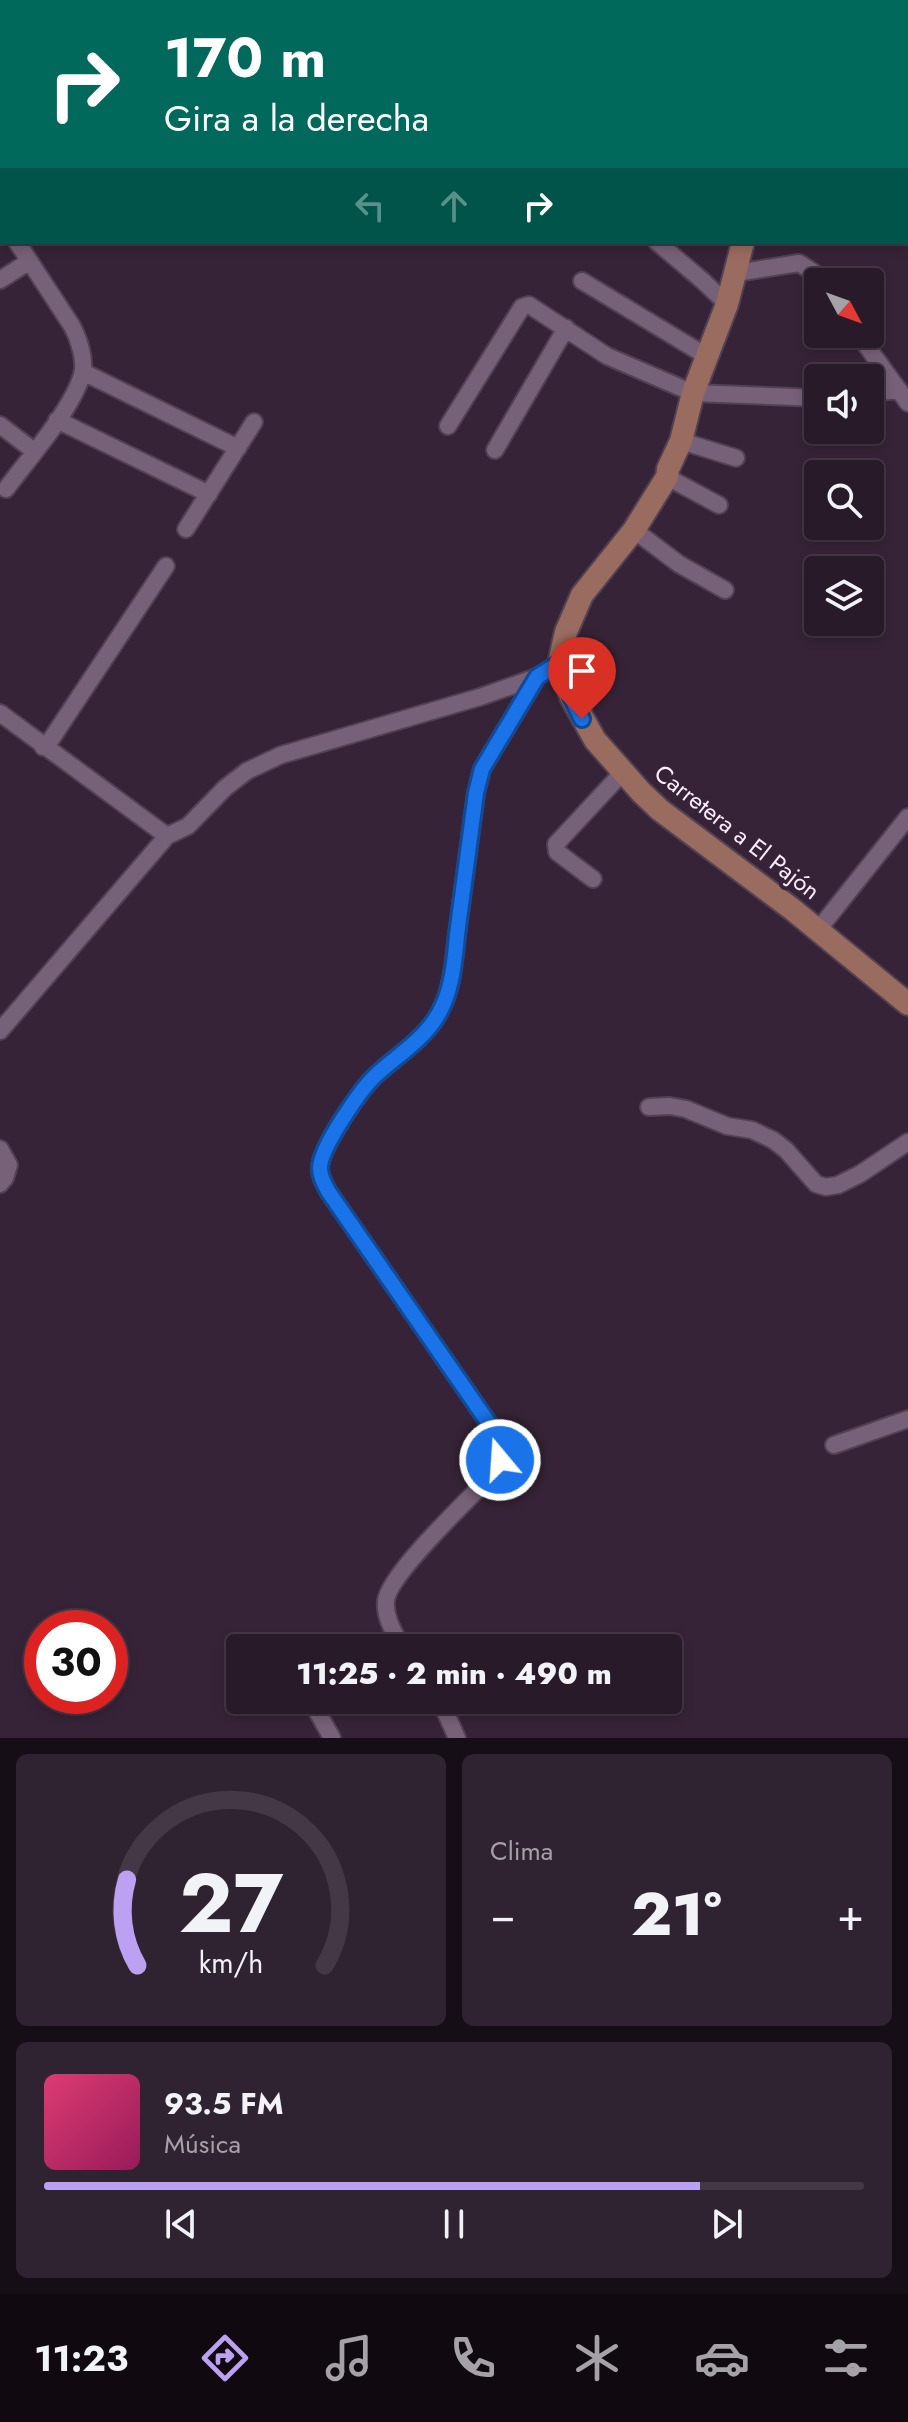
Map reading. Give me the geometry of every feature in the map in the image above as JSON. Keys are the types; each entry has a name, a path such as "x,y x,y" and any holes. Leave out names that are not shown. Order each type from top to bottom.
{"street":[{"path":"6,489 57,420 83,372 78,337 18,244"},
{"path":"659,244 727,304"},
{"path":"0,1031 167,836 188,826 225,788 247,771 281,755 480,697 537,677 559,663 566,632 582,595 634,530 667,477 681,441 693,393 727,304 743,244"},
{"path":"0,280 28,262"},
{"path":"736,273 799,263 807,268"},
{"path":"582,281 708,357"},
{"path":"448,426 522,307 529,305 607,356 693,393 804,397"},
{"path":"495,450 566,328"},
{"path":"868,348 904,396"},
{"path":"83,372 238,448"},
{"path":"884,394 904,396"},
{"path":"57,420 209,494"},
{"path":"186,529 254,422"},
{"path":"0,425 34,451"},
{"path":"681,441 736,458"},
{"path":"667,477 719,505"},
{"path":"634,530 679,564 725,590"},
{"path":"43,747 50,741 166,566"},
{"name":"Carretera a El Pajón","path":"559,663 571,697 595,740 660,810 907,1002"},
{"path":"396,1634 386,1611 386,1597 405,1568 490,1477 500,1460 500,1444 490,1425 328,1191 320,1167 322,1156 356,1098 375,1076 420,1037 443,1005 452,972 476,793 482,769 537,677"},
{"path":"0,713 167,836"},
{"path":"593,879 557,852 556,844 623,772"},
{"path":"818,930 908,817"},
{"path":"649,1107 686,1109 727,1126 752,1130 786,1150 816,1184 826,1187 838,1185 860,1174 908,1142"},
{"path":"0,1149 9,1165 0,1184"},
{"path":"834,1445 908,1419"},
{"path":"319,1714 332,1738"},
{"path":"446,1714 457,1738"}],"route":[{"path":"500,1460 500,1444 490,1425 328,1191 320,1167 322,1156 356,1098 375,1076 411,1047 443,1005 452,972 476,793 482,769 497,742 537,677 559,663 582,719"}]}
